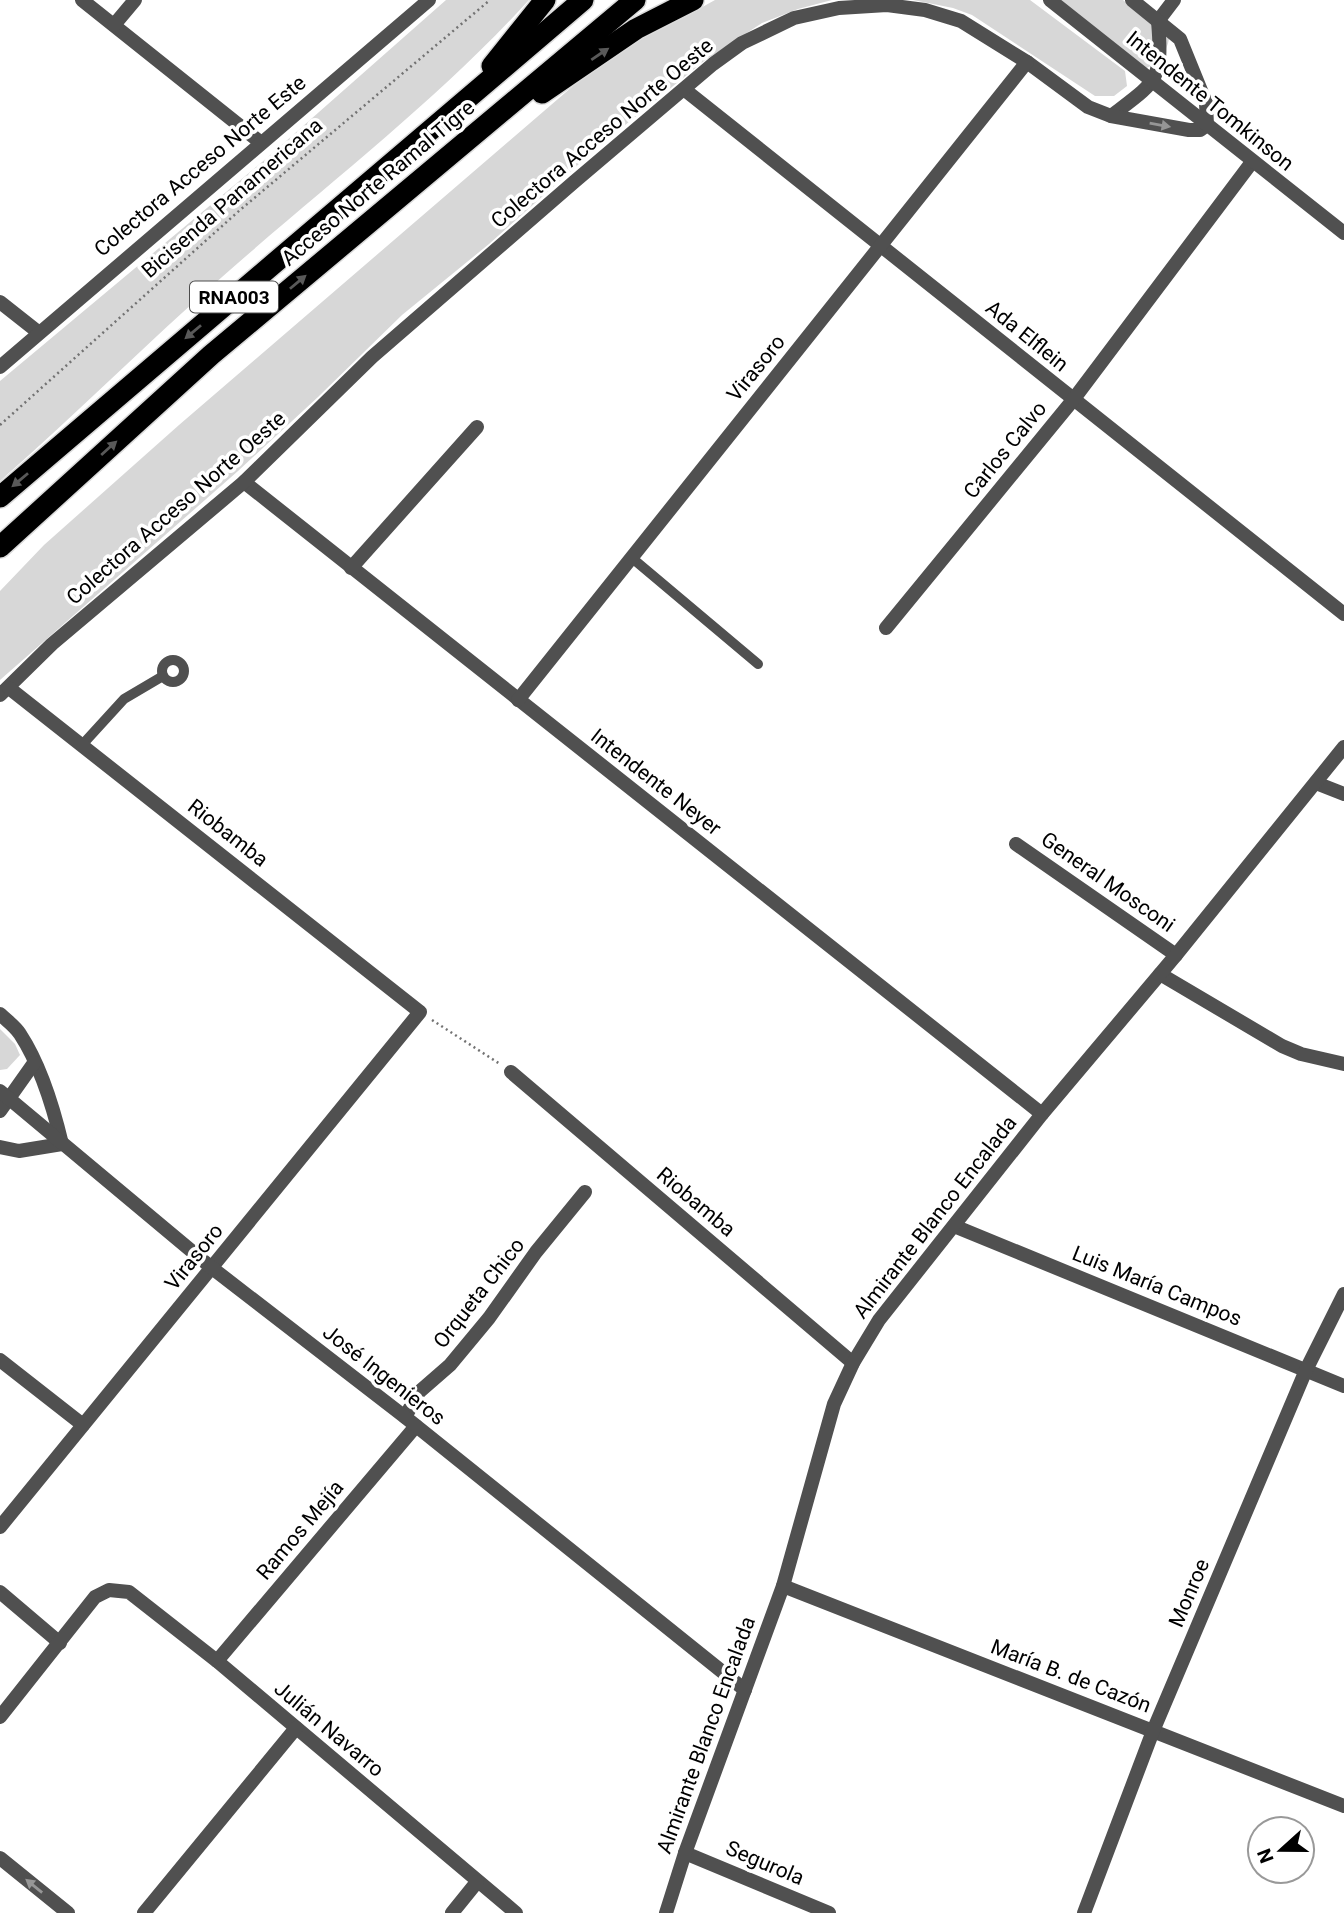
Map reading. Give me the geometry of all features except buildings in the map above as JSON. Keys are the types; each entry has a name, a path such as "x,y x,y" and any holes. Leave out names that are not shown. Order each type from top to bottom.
{"highway":[{"path":"468,97 545,0"},
{"name":"Acceso Norte Ramal Tigre","path":"0,496 583,0"},
{"name":"Acceso Norte Ramal Tigre","path":"1,546 211,355 635,0"},
{"path":"442,161 636,29 693,0"}],"street":[{"path":"82,0 260,142"},
{"path":"114,26 135,0"},
{"name":"Colectora Acceso Norte Este","path":"0,367 429,0"},
{"name":"Intendente Tomkinson","path":"1050,0 1344,233"},
{"path":"1132,0 1180,39 1206,103 1207,125"},
{"path":"1111,116 1153,82 1160,51 1158,21 1174,0"},
{"name":"Colectora Acceso Norte Oeste","path":"5,692 52,644 244,482 372,357 573,182 713,64 742,43 794,18 839,8 887,5 925,10 961,20 1027,62 1088,107 1111,116 1189,130 1200,130 1207,125"},
{"name":"Virasoro","path":"518,700 1027,62"},
{"name":"Ada Elflein","path":"685,90 1344,614"},
{"name":"Carlos Calvo","path":"886,628 1073,400 1252,162"},
{"path":"0,302 38,332"},
{"path":"351,568 477,428"},
{"name":"Intendente Neyer","path":"244,482 1042,1114"},
{"name":"Riobamba","path":"5,692 82,745 420,1013"},
{"name":"Almirante Blanco Encalada","path":"666,1913 685,1853 783,1586 834,1404 853,1363 878,1320 1042,1114 1176,955 1344,747"},
{"path":"1316,783 1344,794"},
{"name":"General Mosconi","path":"1016,844 1176,955"},
{"path":"1160,974 1282,1046 1301,1054 1344,1064"},
{"name":"Virasoro","path":"0,1527 420,1013"},
{"path":"0,1014 19,1032 34,1063 53,1108 62,1144 19,1151 0,1147"},
{"path":"0,1111 4,1094 34,1063"},
{"name":"Riobamba","path":"511,1072 853,1363"},
{"name":"José Ingenieros","path":"4,1094 212,1268 411,1422 745,1690"},
{"name":"Orqueta Chico","path":"411,1422 419,1392 450,1365 585,1192"},
{"name":"Luis María Campos","path":"954,1226 1344,1386"},
{"name":"Monroe","path":"1084,1913 1153,1731 1306,1370 1344,1294"},
{"path":"0,1360 83,1426"},
{"name":"Ramos Mejía","path":"217,1661 411,1422"},
{"name":"María B. de Cazón","path":"783,1586 1344,1806"},
{"name":"Julián Navarro","path":"60,1643 95,1597 109,1590 129,1592 217,1661 516,1913"},
{"path":"0,1592 60,1643 0,1717"},
{"path":"144,1913 296,1728"},
{"name":"Segurola","path":"685,1853 829,1913"},
{"path":"0,1858 68,1913"},
{"path":"452,1913 477,1882"}],"lane":[{"path":"632,558 758,664"},
{"path":"82,745 124,699 163,676"}],"path":[{"name":"Bicisenda Panamericana","path":"0,425 240,210 490,0"},
{"path":"420,1013 511,1072"}],"shaded area":[{"path":"446,0 529,0 456,74 222,277 0,481 0,381 268,157"},
{"path":"715,0 832,0 762,23 704,61 598,147 489,244 402,315 238,471 0,680 0,591 44,545 179,425 587,74 646,32"},
{"path":"913,0 1030,0 1125,71 1127,86 1114,96 1095,96 972,15 953,8"},
{"path":"1057,0 1123,0 1169,39 1166,49 1157,61 1144,69"},
{"path":"0,1029 15,1044 20,1055 7,1069 0,1070"}]}
